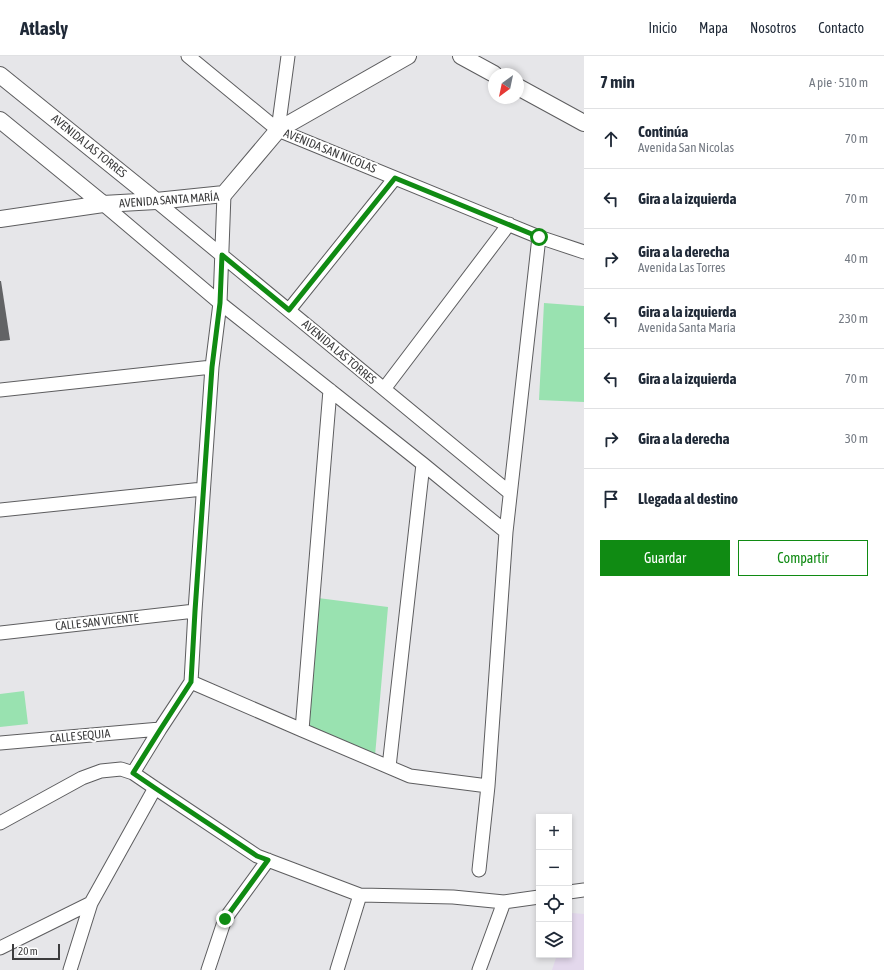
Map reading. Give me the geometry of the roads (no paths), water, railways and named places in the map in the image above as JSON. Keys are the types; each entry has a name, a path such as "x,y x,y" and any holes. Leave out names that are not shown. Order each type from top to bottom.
{"street":[{"name":"AVENIDA SAN NICOLAS","path":"188,56 278,130 539,237 584,252"},
{"path":"278,130 288,56"},
{"path":"224,194 278,130 408,56"},
{"path":"461,56 488,71"},
{"name":"AVENIDA LAS TORRES","path":"0,75 222,255 510,493"},
{"path":"524,90 584,123"},
{"path":"0,120 103,204 220,303 423,464 506,532"},
{"path":"289,310 395,178"},
{"name":"AVENIDA SANTA MARÍA","path":"0,219 103,204 156,201 224,194 220,303 212,367 191,682 160,730 127,771"},
{"path":"384,389 509,224"},
{"path":"479,870 488,786 506,532 539,237"},
{"path":"0,390 212,367"},
{"path":"302,730 330,390"},
{"path":"389,767 423,464"},
{"path":"0,510 203,489"},
{"name":"CALLE SAN VICENTE","path":"0,633 195,611"},
{"path":"191,682 410,776 488,786"},
{"name":"CALLE SEQUIA","path":"0,743 160,730"},
{"path":"0,823 82,778 101,771 127,771 257,856 360,895 453,896 504,902 536,897"},
{"path":"70,970 91,903 155,788"},
{"path":"208,970 225,919 268,860"},
{"path":"572,892 584,890"},
{"path":"337,970 360,895"},
{"path":"479,970 504,902"},
{"path":"0,948 91,903"}]}
